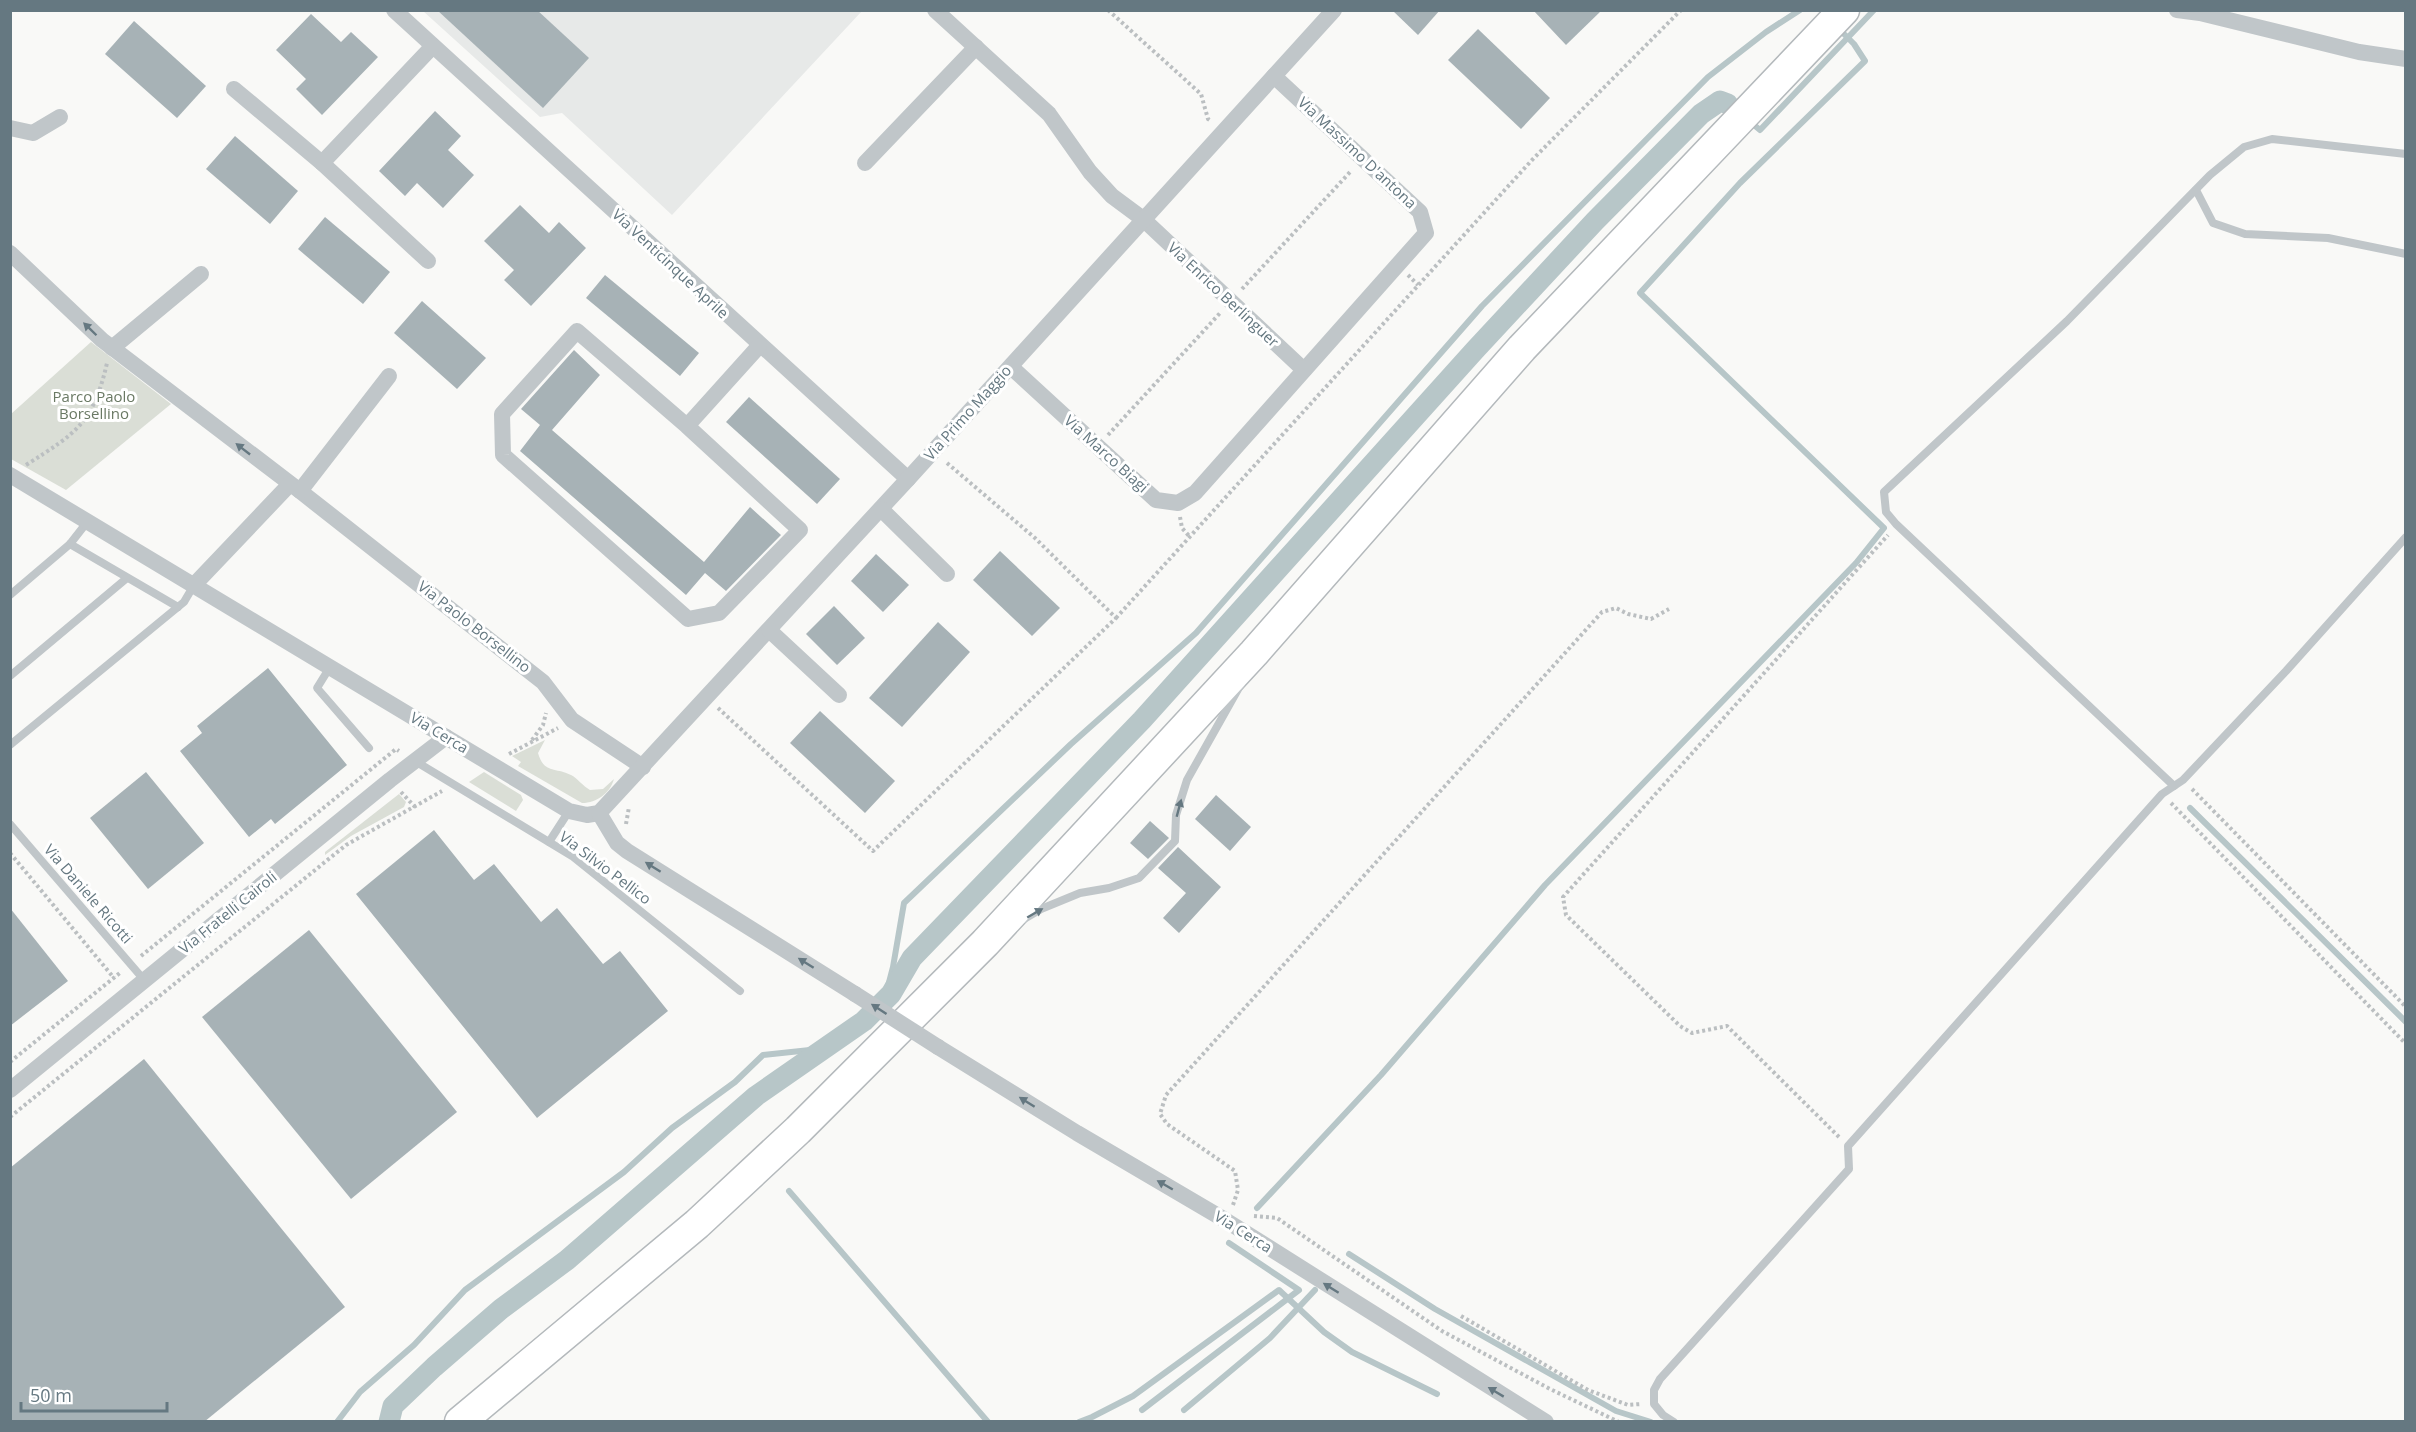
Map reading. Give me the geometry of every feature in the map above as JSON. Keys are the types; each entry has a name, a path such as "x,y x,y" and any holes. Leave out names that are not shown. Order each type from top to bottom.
{"highway":[{"path":"460,1422 697,1224 798,1130 985,943 1254,653 1522,348 1844,10"}],"street":[{"name":"Via Venticinque Aprile","path":"394,10 759,346 908,479"},
{"name":"Via Enrico Berlinguer","path":"935,10 1049,114 1090,172 1112,196 1143,219 1304,370"},
{"name":"Via Primo Maggio","path":"599,813 1011,367 1334,10"},
{"path":"2177,10 2200,13 2360,52 2406,59"},
{"path":"322,163 433,46"},
{"path":"865,163 976,48"},
{"name":"Via Massimo D'antona","path":"1274,76 1420,212 1426,233 1304,370"},
{"path":"234,89 322,163 428,261"},
{"path":"10,128 33,133 60,117"},
{"name":"Via Paolo Borsellino","path":"12,254 112,348 543,682 572,720 643,767"},
{"path":"112,348 201,274"},
{"path":"577,331 687,426 800,530 719,613 688,619 503,455 502,414 577,331"},
{"path":"687,426 759,346"},
{"name":"Via Marco Biagi","path":"1011,367 1156,500 1178,503 1195,493 1304,370"},
{"path":"194,585 295,488 389,376"},
{"name":"Via Cerca","path":"13,476 569,811 587,815 599,813 617,843 627,851 1077,1133 1228,1211 1546,1422"},
{"path":"880,508 947,574"},
{"path":"769,630 839,695"},
{"name":"Via Fratelli Cairoli","path":"10,1090 446,737"}],"lane":[{"path":"2174,786 1896,524 1886,512 1884,492 2067,321 2196,190 2244,147 2272,139 2406,154"},
{"path":"2196,190 2212,223 2245,234 2328,238 2406,254"},
{"path":"10,595 70,544 88,521"},
{"path":"1674,1422 1663,1415 1654,1404 1654,1390 1660,1379 1849,1169 1848,1146 2162,794 2183,780 2286,671 2406,537"},
{"path":"70,544 178,607"},
{"path":"10,676 127,578"},
{"path":"10,745 184,602 194,585"},
{"path":"985,943 1041,909 1080,893 1109,888 1139,878 1167,850 1174,841 1176,815 1187,780 1238,691 1254,653"},
{"path":"330,667 317,688 369,748"},
{"name":"Via Silvio Pellico","path":"415,761 572,856 740,991"},
{"path":"549,842 569,811"},
{"name":"Via Daniele Ricotti","path":"12,828 145,981"}],"path":[{"path":"1108,10 1201,94 1208,119 1223,132"},
{"path":"706,697 873,851 1116,618 1532,160 1681,10"},
{"path":"13,476 69,438 87,418 101,388 112,348"},
{"path":"934,451 1035,538 1116,618"},
{"path":"1848,1146 1727,1026 1692,1032 1680,1026 1566,915 1563,897 1633,816 1884,541 1896,524"},
{"path":"1228,1211 1238,1190 1235,1171 1167,1124 1160,1114 1166,1095 1602,612 1616,608 1628,614 1651,619 1670,609"},
{"path":"530,743 543,725 546,715 543,682"},
{"path":"491,765 572,720"},
{"path":"10,1062 396,749 415,761"},
{"path":"2183,780 2406,1007"},
{"path":"10,1117 346,844 455,784"},
{"path":"2162,794 2406,1044"},
{"path":"627,828 627,812 630,804"},
{"path":"10,853 114,978"},
{"path":"1228,1211 1243,1208"},
{"path":"1248,1211 1256,1217 1277,1218 1442,1331 1550,1389 1619,1422"},
{"path":"1461,1316 1588,1390 1628,1405 1654,1404"}],"shaded area":[{"path":"423,11 862,11 672,215 562,113 540,117"}],"green space":[{"name":"Parco Paolo Borsellino","path":"91,342 171,404 66,490 11,459 11,414"},
{"path":"545,740 538,753 543,764 571,775 590,790 603,789 614,779 606,793 598,799 582,803 518,766 521,762 512,756"},
{"path":"484,772 521,795 523,800 516,811 469,782"},
{"path":"399,794 406,802 404,807 351,836 325,855 325,852"}],"building":[{"path":"437,10 537,10 589,58 543,108"},
{"path":"1392,10 1440,10 1418,35"},
{"path":"1533,10 1602,10 1566,45"},
{"path":"311,14 341,42 351,32 378,57 322,115 296,89 306,79 276,50"},
{"path":"134,21 206,86 177,118 105,54"},
{"path":"1478,29 1550,98 1521,129 1448,60"},
{"path":"435,111 461,136 448,150 474,175 443,208 417,183 405,196 379,171"},
{"path":"235,136 298,191 270,224 206,169"},
{"path":"520,205 549,233 559,222 586,248 531,306 504,280 514,270 484,241"},
{"path":"325,217 390,272 363,304 298,249"},
{"path":"605,275 699,353 680,376 586,298"},
{"path":"422,301 486,358 457,389 394,333"},
{"path":"574,350 600,375 552,430 704,562 750,507 781,535 726,591 705,573 686,595 520,451 540,425 521,409"},
{"path":"749,397 840,479 817,504 726,422"},
{"path":"1000,551 1060,608 1032,636 973,580"},
{"path":"876,554 909,585 883,612 851,581"},
{"path":"834,606 865,638 837,665 806,634"},
{"path":"938,622 970,652 902,727 869,698"},
{"path":"268,668 347,765 275,824 271,819 249,837 180,751 202,733 197,726"},
{"path":"820,711 895,781 865,813 790,743"},
{"path":"146,772 204,843 148,889 90,818"},
{"path":"1216,795 1251,827 1230,851 1195,819"},
{"path":"1150,821 1169,838 1148,859 1130,843"},
{"path":"434,830 474,880 494,864 541,922 557,908 603,964 620,951 668,1011 537,1118 356,894"},
{"path":"1178,847 1221,887 1179,933 1163,918 1186,893 1158,868"},
{"path":"10,908 68,981 10,1026"},
{"path":"309,930 457,1112 351,1199 202,1017"},
{"path":"144,1059 345,1307 204,1422 10,1422 10,1168"}],"waterway":[{"path":"337,1422 360,1392 414,1345 465,1290 624,1172 672,1128 735,1082 763,1055 810,1050 856,1021 887,990 904,903 1071,744 1196,633 1482,306 1708,77 1766,32 1800,10"},
{"path":"1754,125 1760,130 1874,10"},
{"path":"1257,1208 1381,1075 1545,885 1856,563 1884,528 1640,293 1740,183 1865,61 1854,44 1842,32"},
{"path":"389,1422 393,1406 501,1309 567,1260 756,1096 864,1021 891,994 912,958 1142,720 1475,350 1595,221 1701,114 1720,101 1728,104"},
{"path":"2190,808 2406,1022"},
{"path":"789,1191 988,1422"},
{"path":"1142,1410 1299,1290 1229,1243"},
{"path":"1349,1254 1435,1309 1616,1411 1651,1422"},
{"path":"1079,1422 1133,1396 1279,1290 1324,1332 1352,1352 1437,1394"},
{"path":"1184,1410 1270,1338 1315,1290"}]}
